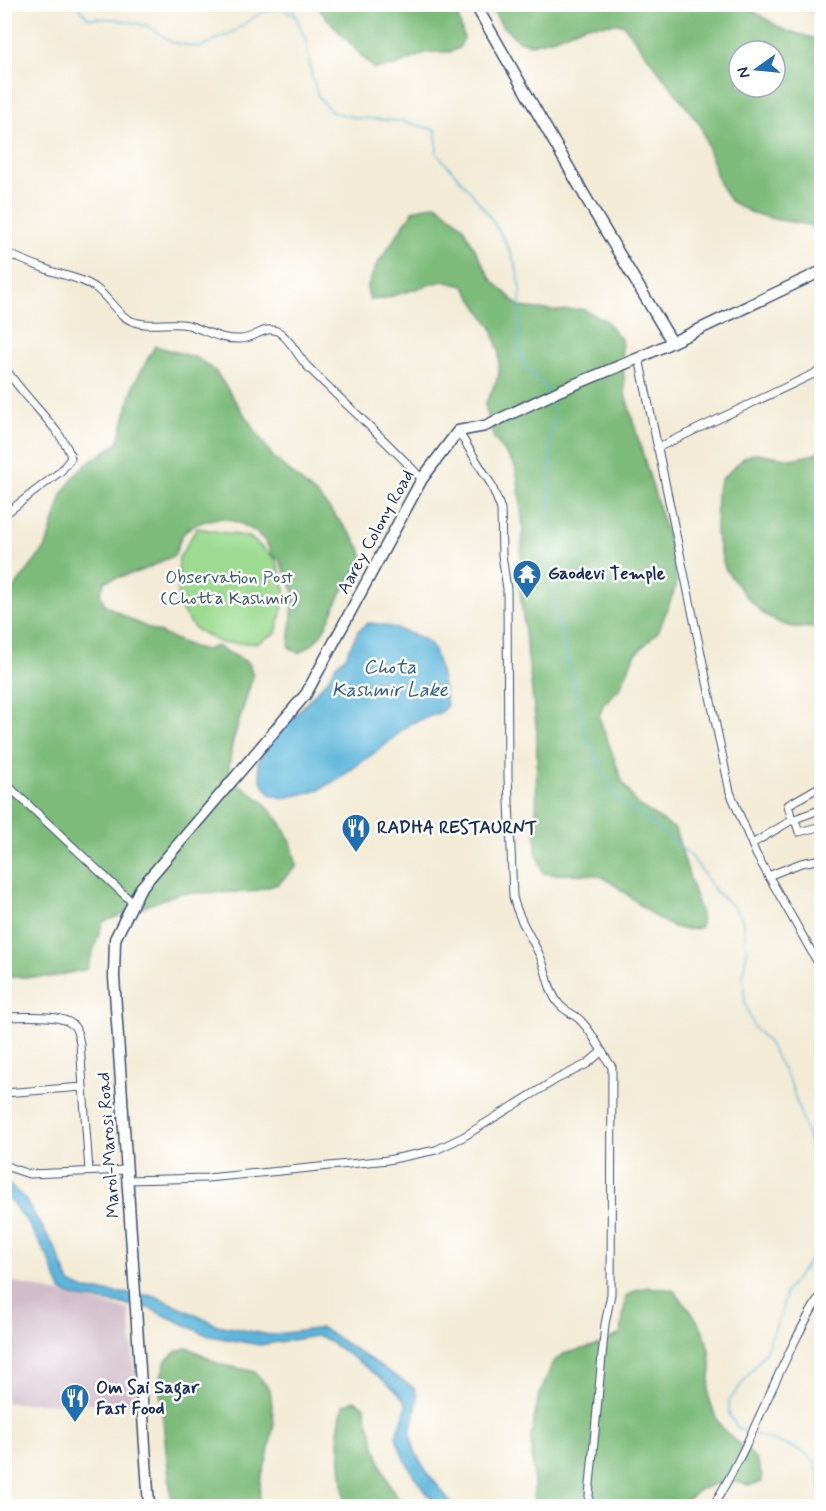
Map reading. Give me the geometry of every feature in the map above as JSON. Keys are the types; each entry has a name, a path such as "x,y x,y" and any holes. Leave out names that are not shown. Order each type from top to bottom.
{"main road":[{"path":"475,4 592,210 672,342"},
{"path":"458,431 485,426 536,401 639,358 822,270"},
{"name":"Aarey Colony Road","path":"114,977 115,939 140,889 306,694 422,479 458,431"},
{"name":"Marol-Marosi Road","path":"114,977 149,1506"}],"street":[{"path":"4,252 81,280 96,288 121,314 136,323 188,325 214,336 232,339 244,339 264,330 279,332 301,360 422,479"},
{"path":"639,358 730,792 768,876 822,970"},
{"path":"4,366 16,385 64,442 70,458 61,471 4,515"},
{"path":"657,448 822,370"},
{"path":"458,431 491,484 501,509 502,555 507,589 508,777 513,897 518,916 541,957 558,1004 580,1020 612,1067 611,1294 605,1324 588,1506"},
{"path":"4,782 133,903"},
{"path":"821,786 788,805 792,820 796,823 799,832 822,826"},
{"path":"752,844 792,820 822,809"},
{"path":"768,876 801,863 822,859"},
{"path":"4,1017 59,1018 68,1021 78,1034 89,1171"},
{"path":"4,1164 29,1174 89,1171 207,1178 388,1160 428,1152 462,1137 587,1064 601,1052"},
{"path":"4,1093 83,1087"},
{"path":"713,1506 727,1484 752,1434 806,1318 822,1293"}],"shaded area":[{"path":"793,5 821,5 821,17"},
{"path":"5,1280 129,1310 137,1404 5,1403"}],"green space":[{"path":"318,5 455,5 464,38 459,48 450,52 427,52 396,66 374,69 321,12"},
{"path":"490,5 743,5 784,30 821,40 821,235 816,234 810,225 752,213 730,201 719,183 701,126 623,24 586,25 555,38 531,44 519,41 502,26"},
{"path":"436,204 462,225 491,279 520,307 557,311 582,309 605,320 621,339 625,394 674,559 676,586 659,630 634,656 620,688 603,705 599,717 623,783 636,803 675,829 701,915 701,927 688,929 664,923 602,877 586,874 543,873 536,850 537,733 519,583 523,528 518,479 515,466 494,438 485,405 499,375 499,352 492,328 464,286 442,281 382,299 370,300 367,288 376,266 414,210"},
{"path":"155,346 197,358 216,372 273,457 320,498 353,537 364,560 344,588 321,634 315,642 298,653 289,647 294,592 279,559 272,556 266,542 255,532 227,519 211,520 192,527 182,535 175,555 141,571 105,581 100,593 105,605 137,623 193,647 206,650 216,646 249,663 253,676 232,744 229,767 234,780 263,802 280,822 291,842 297,866 278,884 265,888 250,892 180,893 103,922 87,969 51,977 5,977 4,596 11,592 46,547 62,495 73,478 89,462 118,443 134,384"},
{"path":"821,450 821,628 794,627 782,624 762,613 725,569 716,534 717,491 721,480 745,457 756,453 792,459 815,454"},
{"name":"Observation Post (Chotta Kashmir)","path":"197,528 249,537 276,559 286,593 276,633 257,643 221,643 195,629 177,604 179,558"},
{"path":"649,1287 673,1290 703,1331 711,1362 709,1391 712,1409 721,1426 756,1461 762,1482 750,1485 725,1480 701,1489 678,1506 533,1506 531,1437 538,1399 552,1364 563,1354 601,1344 621,1333 626,1296"},
{"path":"187,1347 219,1364 255,1372 270,1390 274,1424 260,1482 259,1506 172,1506 159,1383 166,1360"},
{"path":"354,1400 364,1406 384,1472 396,1496 404,1506 345,1506 338,1430 343,1405"}],"water":[{"name":"Chota Kashmir Lake","path":"368,623 401,630 431,645 439,665 447,705 441,712 409,724 384,746 338,779 316,791 284,798 271,795 261,781 258,763 262,752 329,678 336,665 346,656 358,631"},
{"path":"4,1180 24,1198 55,1248 70,1283 85,1290 155,1296 217,1325 270,1335 322,1328 414,1388 417,1405 411,1434 416,1454 454,1506 438,1506 413,1474 396,1436 406,1405 395,1389 369,1369 322,1337 260,1345 209,1336 149,1308 75,1297 61,1291 49,1259 28,1223 5,1194"}],"waterway":[{"path":"76,4 88,18 115,19 148,26 173,43 200,47 231,33 262,12 282,8 297,18"},
{"path":"291,4 307,44 311,73 318,96 331,112 358,118 401,121 436,130 437,154 476,198 500,232 509,250 520,286 519,345 521,355 527,368 549,392"},
{"path":"551,400 555,415 550,438 550,468 556,611 586,736 616,798 656,826 692,857 716,892 734,907 742,919 747,950 743,976 745,1002 753,1026 769,1044 791,1084 806,1131 822,1195"},
{"path":"749,1433 738,1428 729,1415 729,1401 764,1354 780,1317 786,1292 822,1244"},
{"path":"754,1434 795,1449 814,1461 818,1469 822,1498"}],"place":[{"name":"Gaodevi Temple","path":"527,600"},
{"name":"RADHA RESTAURNT","path":"356,854"},
{"name":"Om Sai Sagar Fast Food","path":"75,1424"}]}
